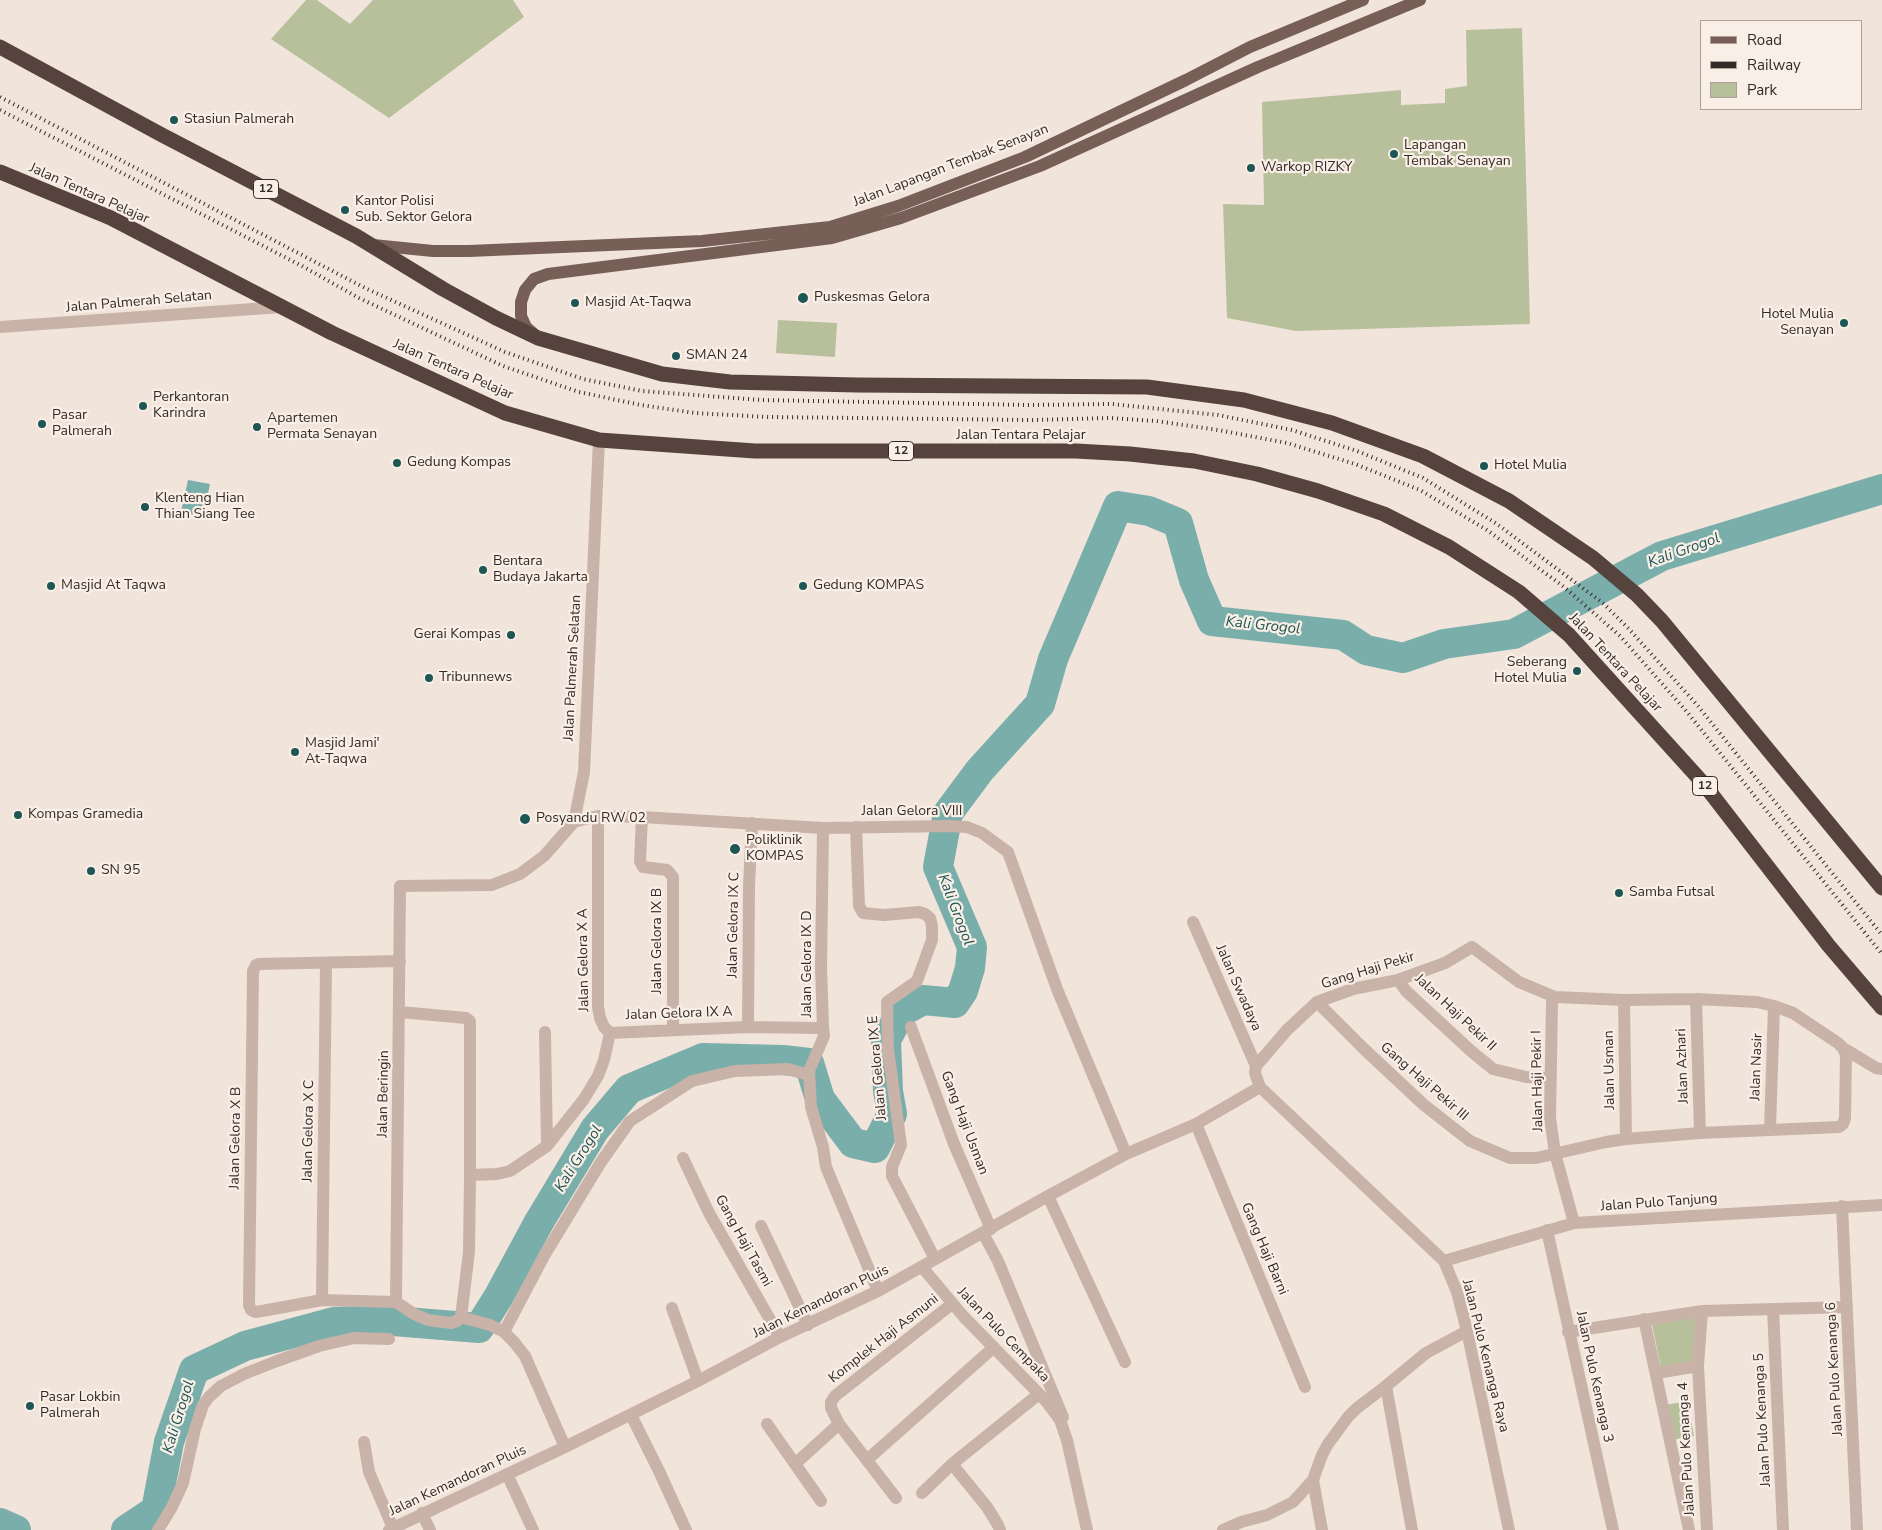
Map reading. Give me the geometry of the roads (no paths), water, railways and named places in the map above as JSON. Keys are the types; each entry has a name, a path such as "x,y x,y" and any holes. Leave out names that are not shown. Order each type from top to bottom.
{"highway":[{"name":"12","path":"0,47 370,245 496,318 538,338 662,374 730,382 1147,387 1244,400 1332,423 1423,456 1509,501 1593,558 1637,595 1662,620 1882,888"},
{"name":"Jalan Tentara Pelajar","path":"0,172 110,218 340,337 505,413 599,440 755,451 1076,452 1130,454 1194,461 1266,476 1318,491 1384,514 1449,547 1519,592 1569,635 1703,783 1829,946 1882,1008"}],"main road":[{"name":"Jalan Lapangan Tembak Senayan","path":"370,245 433,252 478,251 702,241 830,227 898,206 1025,157 1186,80 1250,47 1363,0"},
{"name":"Jalan Lapangan Tembak Senayan","path":"538,338 526,328 521,316 521,302 525,290 534,280 548,274 832,238 901,218 1040,166 1258,67 1420,0"}],"street":[{"name":"Jalan Palmerah Selatan","path":"0,327 281,307"},
{"name":"Jalan Palmerah Selatan","path":"574,822 584,772 599,440"},
{"name":"Jalan Gelora VIII","path":"574,822 598,816 824,828 950,826 974,829 1008,852 1057,989 1126,1154"},
{"name":"Jalan Gelora X A","path":"598,816 598,1007 604,1027 610,1032"},
{"name":"Jalan Gelora IX B","path":"642,817 640,861 643,866 667,870 673,877 673,1029"},
{"name":"Jalan Beringin","path":"396,1302 400,886 492,885 520,874 544,856 574,822"},
{"name":"Jalan Gelora IX C","path":"748,1027 749,886 752,823"},
{"name":"Jalan Gelora IX E","path":"856,827 859,906 863,913 884,915 919,912 930,918 932,926 932,940 917,981 887,1002 888,1049 901,1145 892,1167 892,1176 935,1259"},
{"name":"Jalan Gelora IX D","path":"748,1027 817,1028 823,1026 821,968 824,828"},
{"name":"Jalan Swadaya","path":"1194,922 1256,1066"},
{"name":"Gang Haji Pekir","path":"1256,1066 1287,1030 1317,1002 1353,989 1398,980 1445,962 1472,947 1519,982 1555,997"},
{"name":"Jalan Gelora X B","path":"396,1302 322,1300 254,1312 249,1305 254,967 258,964 400,961"},
{"name":"Jalan Gelora X C","path":"322,1300 326,962"},
{"name":"Jalan Haji Pekir II","path":"1398,980 1406,991 1493,1068 1526,1078 1550,1078"},
{"path":"1555,997 1757,1002 1793,1013 1843,1048 1876,1068 1882,1069"},
{"name":"Jalan Haji Pekir I","path":"1555,997 1552,1002 1550,1118 1556,1153 1574,1223"},
{"name":"Jalan Azhari","path":"1696,999 1700,1133"},
{"name":"Jalan Usman","path":"1624,1000 1626,1139"},
{"name":"Gang Haji Pekir III","path":"1317,1002 1424,1105 1470,1142 1510,1158 1536,1158 1626,1139 1770,1129 1839,1127 1843,1124 1845,1118 1846,1056 1843,1048"},
{"name":"Jalan Nasir","path":"1770,1129 1774,1006"},
{"path":"396,1302 414,1314 428,1320 451,1323 457,1321 461,1317 469,1252 470,1021 466,1018 400,1012"},
{"path":"823,1026 824,1036 811,1069 811,1107 823,1147 826,1167 878,1291"},
{"name":"Jalan Gelora IX A","path":"610,1032 748,1027"},
{"name":"Gang Haji Usman","path":"911,1027 987,1231"},
{"path":"545,1032 547,1146"},
{"path":"470,1175 497,1174 510,1171 547,1146 569,1120 598,1076 604,1060 610,1032"},
{"path":"1256,1066 1255,1073 1260,1087"},
{"path":"504,1332 544,1256 601,1162 630,1121 692,1081 735,1071 811,1069"},
{"name":"Jalan Kemandoran Pluis","path":"390,1529 631,1415 780,1338 878,1291 1126,1154 1196,1124 1260,1087"},
{"name":"Jalan Pulo Kenanga Raya","path":"1260,1087 1444,1261 1457,1292 1467,1331 1509,1530"},
{"name":"Gang Haji Barni","path":"1196,1124 1305,1387"},
{"name":"Gang Haji Tasmi","path":"683,1158 709,1213 780,1338"},
{"path":"1048,1196 1125,1362"},
{"name":"Jalan Pulo Tanjung","path":"1444,1261 1574,1223 1882,1205"},
{"name":"Jalan Pulo Kenanga 6","path":"1842,1206 1857,1530"},
{"path":"761,1226 808,1325"},
{"name":"Jalan Pulo Kenanga 3","path":"1547,1230 1612,1530"},
{"name":"Jalan Pulo Cempaka","path":"987,1231 1052,1387 1064,1420 1062,1424"},
{"name":"Jalan Pulo Cempaka","path":"922,1267 952,1304 1039,1394 1062,1424 1083,1505 1087,1530"},
{"name":"Komplek Haji Asmuni","path":"896,1498 840,1424 831,1408 831,1402 835,1396 952,1304"},
{"path":"1568,1332 1702,1311 1847,1307"},
{"path":"672,1308 698,1381"},
{"name":"Jalan Pulo Kenanga 5","path":"1773,1309 1783,1530"},
{"name":"Jalan Pulo Kenanga 4","path":"1702,1311 1698,1366 1707,1530"},
{"path":"461,1317 477,1320 504,1332 525,1356 565,1447"},
{"name":"Jalan Pulo Kenanga 4","path":"1644,1319 1689,1530"},
{"path":"1223,1530 1241,1526 1293,1502 1313,1480 1322,1455 1348,1417 1357,1408 1430,1350 1467,1331"},
{"path":"158,1530 172,1507 182,1483 203,1405 221,1386 268,1364 318,1346 354,1338 389,1338"},
{"path":"868,1459 993,1348"},
{"name":"Jalan Pulo Kenanga 4","path":"1657,1373 1698,1366"},
{"path":"1386,1386 1412,1530"},
{"path":"922,1493 952,1464 1039,1394"},
{"path":"631,1415 686,1530"},
{"path":"767,1424 821,1501"},
{"path":"795,1464 840,1424"},
{"path":"364,1442 369,1472 390,1529"},
{"path":"952,1464 987,1507 995,1528"},
{"path":"507,1474 533,1530"},
{"path":"1313,1480 1322,1530"},
{"path":"422,1513 430,1530"}],"water":[{"path":"188,480 210,484 203,517 181,512"}],"waterway":[{"name":"Kali Grogol","path":"126,1530 156,1510 169,1442 194,1370 245,1346 334,1322 381,1320 479,1328 499,1296 539,1222 595,1129 629,1089 703,1058 783,1060 809,1063 820,1099 853,1143 875,1148 892,1114 888,1091 886,1040 901,1012 923,1000 955,1003 963,991 970,968 972,947 938,867 948,813 980,770 1040,704 1053,659 1118,506 1149,511 1178,523 1194,580 1212,621 1343,635 1366,650 1403,658 1444,644 1514,634 1662,556 1882,489"},
{"name":"Kali Grogol","path":"0,1523 16,1530"}],"railway":[{"path":"0,97 365,288 505,352 583,379 642,391 761,400 1028,405 1112,404 1218,415 1292,430 1357,451 1423,478 1497,524 1604,604 1698,706 1882,935"},
{"path":"0,110 302,266 359,298 503,366 579,392 641,405 695,413 768,417 1033,420 1111,418 1156,421 1287,443 1355,464 1420,490 1487,530 1564,587 1620,636 1687,712 1882,954"}],"place":[{"name":"Stasiun Palmerah","path":"174,120"},
{"name":"Lapangan Tembak Senayan","path":"1394,154"},
{"name":"Warkop RIZKY","path":"1251,168"},
{"name":"Kantor Polisi Sub. Sektor Gelora","path":"345,210"},
{"name":"Puskesmas Gelora","path":"803,298"},
{"name":"Masjid At-Taqwa","path":"575,303"},
{"name":"Hotel Mulia Senayan","path":"1844,323"},
{"name":"SMAN 24","path":"676,356"},
{"name":"Perkantoran Karindra","path":"143,406"},
{"name":"Pasar Palmerah","path":"42,424"},
{"name":"Apartemen Permata Senayan","path":"257,427"},
{"name":"Gedung Kompas","path":"397,463"},
{"name":"Hotel Mulia","path":"1484,466"},
{"name":"Klenteng Hian Thian Siang Tee","path":"145,507"},
{"name":"Bentara Budaya Jakarta","path":"483,570"},
{"name":"Masjid At Taqwa","path":"51,586"},
{"name":"Gedung KOMPAS","path":"803,586"},
{"name":"Gerai Kompas","path":"511,635"},
{"name":"Seberang Hotel Mulia","path":"1577,671"},
{"name":"Tribunnews","path":"429,678"},
{"name":"Masjid Jami' At-Taqwa","path":"295,752"},
{"name":"Kompas Gramedia","path":"18,815"},
{"name":"Posyandu RW 02","path":"525,819"},
{"name":"Poliklinik KOMPAS","path":"735,849"},
{"name":"SN 95","path":"91,871"},
{"name":"Samba Futsal","path":"1619,893"},
{"name":"Pasar Lokbin Palmerah","path":"30,1406"}]}
